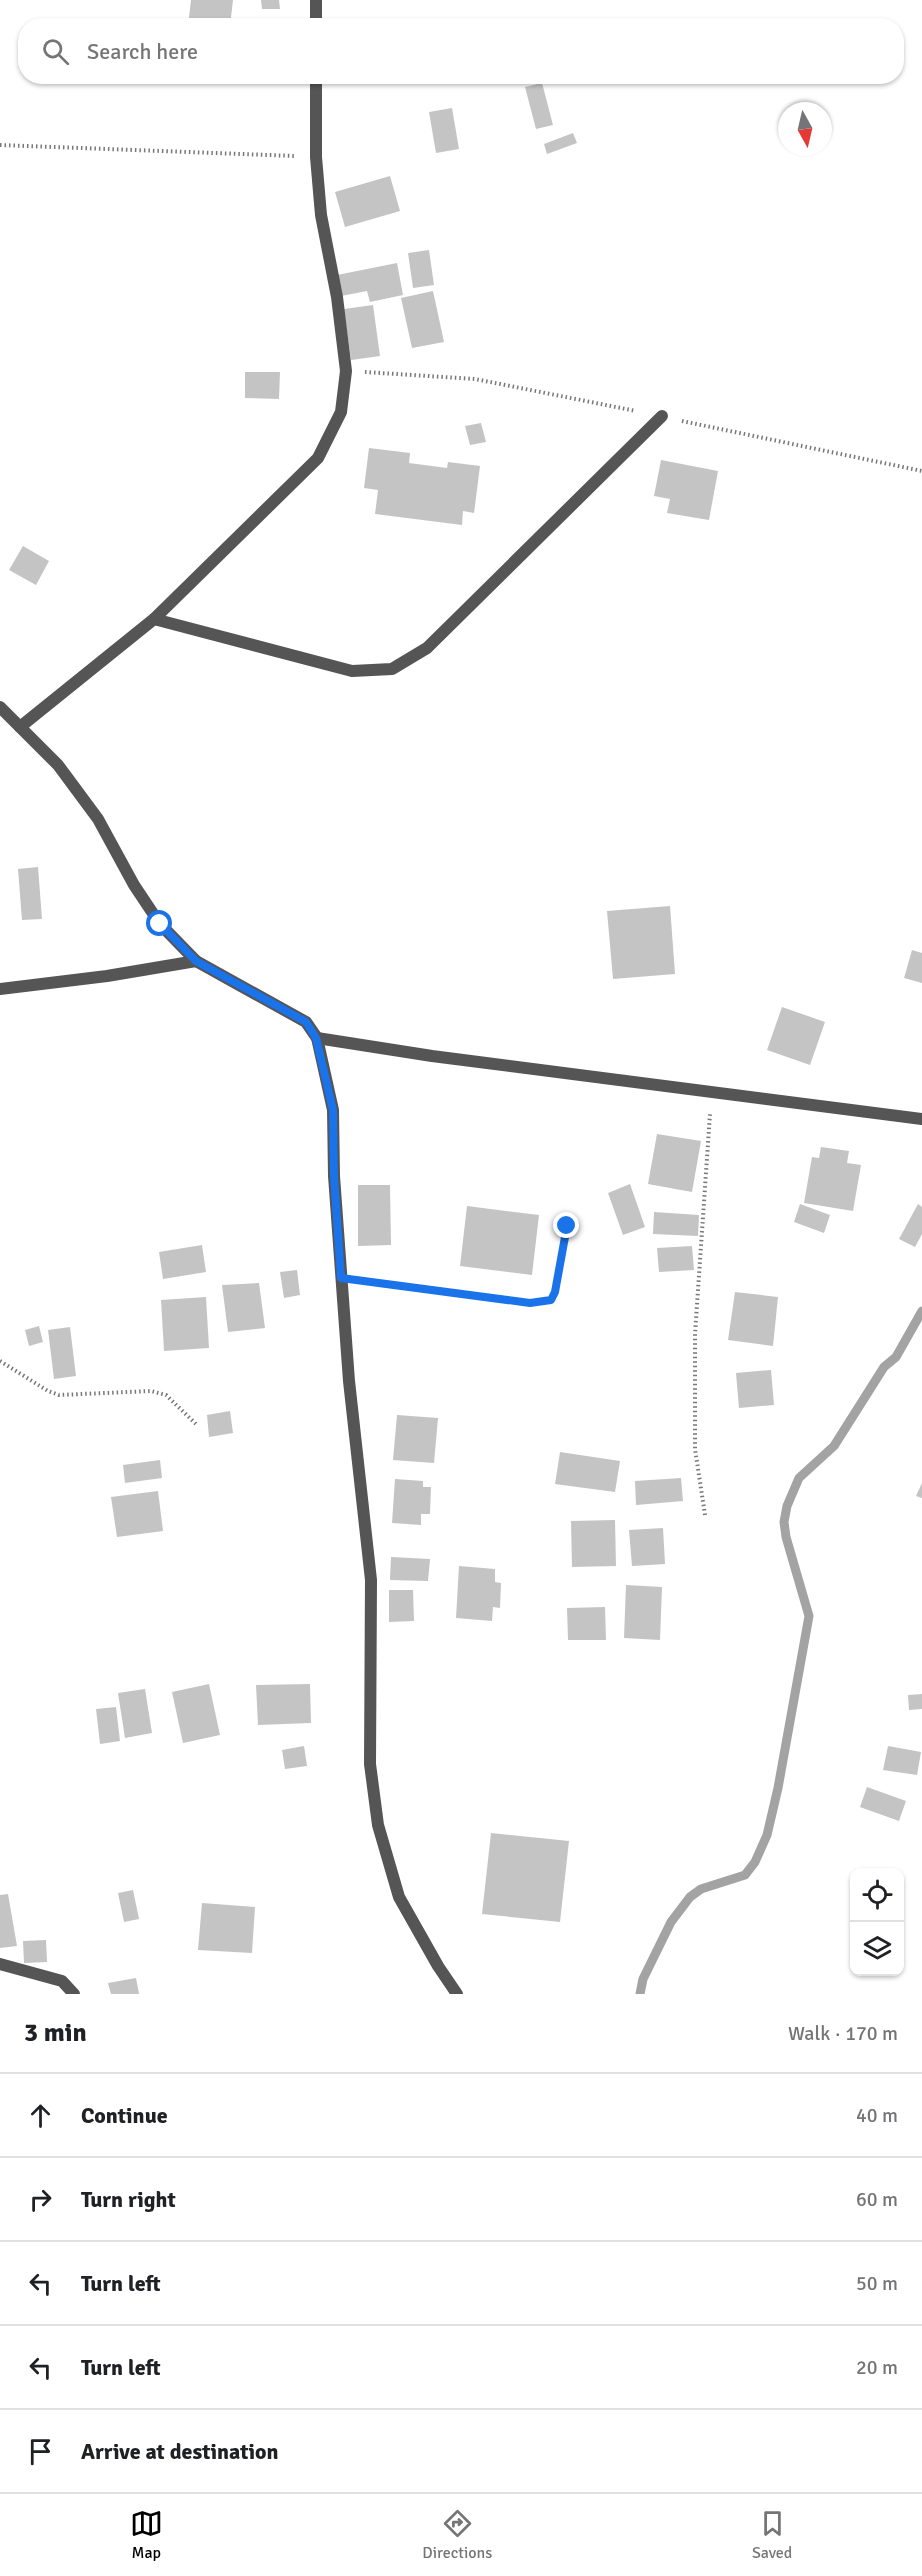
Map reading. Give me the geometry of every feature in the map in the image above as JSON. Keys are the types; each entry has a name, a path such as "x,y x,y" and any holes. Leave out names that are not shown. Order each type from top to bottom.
{"street":[{"path":"316,0 316,18"},
{"path":"20,727 154,619 318,458 341,412 346,371 337,297 321,215 316,158 316,84"},
{"path":"154,619 352,671 392,669 428,648 662,416"},
{"path":"0,707 58,765 98,819 134,885 160,924 196,961 306,1022 316,1038 333,1110 334,1176 349,1381 371,1580 370,1764 378,1825 399,1897 438,1966 457,1994"},
{"path":"0,989 107,976 196,961"},
{"path":"316,1038 432,1056 922,1119"},
{"path":"0,1964 62,1981 74,1994"}],"path":[{"path":"0,145 316,158"},
{"path":"705,1515 695,1449 695,1334 712,1092"},
{"path":"341,1278 530,1303 551,1300 555,1292 567,1226"},
{"path":"0,1361 48,1391 59,1395 151,1391 165,1395 198,1426"}],"building":[{"path":"191,0 233,0 231,18 189,18"},
{"path":"261,0 279,0 280,9 262,9"},
{"path":"542,84 553,125 536,129 525,87"},
{"path":"452,108 459,149 436,153 429,112"},
{"path":"573,133 577,143 547,154 544,144"},
{"path":"390,176 400,211 345,227 335,192"},
{"path":"429,250 434,285 413,288 408,253"},
{"path":"397,263 403,295 370,302 367,291 341,296 337,275"},
{"path":"433,291 444,342 412,348 401,298"},
{"path":"373,305 380,356 351,360 344,309"},
{"path":"245,372 280,372 279,399 245,398"},
{"path":"481,423 486,442 470,445 465,426"},
{"path":"369,448 410,453 409,463 447,468 448,462 480,466 474,513 463,511 462,525 375,514 378,490 364,488"},
{"path":"661,460 718,471 709,520 667,513 670,499 654,496"},
{"path":"23,546 49,561 36,585 9,570"},
{"path":"38,867 42,919 22,920 18,869"},
{"path":"670,906 675,974 613,979 607,911"},
{"path":"912,950 922,953 922,983 904,978"},
{"path":"782,1007 825,1022 810,1065 767,1050"},
{"path":"657,1134 701,1141 692,1192 648,1184"},
{"path":"821,1147 849,1151 847,1163 861,1165 853,1211 804,1203 812,1157 819,1158"},
{"path":"630,1184 645,1227 623,1235 608,1193"},
{"path":"358,1185 390,1185 391,1245 358,1246"},
{"path":"800,1204 830,1215 824,1233 794,1222"},
{"path":"918,1204 922,1207 922,1234 915,1247 899,1239"},
{"path":"467,1206 539,1215 532,1275 460,1266"},
{"path":"654,1212 699,1215 698,1236 653,1234"},
{"path":"202,1245 206,1272 163,1279 159,1252"},
{"path":"692,1246 694,1270 659,1272 657,1248"},
{"path":"297,1270 300,1295 284,1298 280,1272"},
{"path":"259,1283 265,1328 228,1332 222,1285"},
{"path":"735,1292 778,1297 773,1346 728,1340"},
{"path":"206,1297 209,1348 164,1351 161,1300"},
{"path":"39,1326 43,1342 29,1346 25,1330"},
{"path":"70,1327 76,1376 54,1379 48,1330"},
{"path":"771,1370 774,1405 739,1408 736,1373"},
{"path":"230,1411 233,1433 209,1437 207,1415"},
{"path":"397,1415 438,1418 434,1463 393,1460"},
{"path":"560,1452 620,1461 615,1492 555,1484"},
{"path":"160,1460 162,1478 125,1483 123,1465"},
{"path":"681,1478 683,1501 636,1505 635,1481"},
{"path":"395,1479 423,1481 423,1487 431,1487 430,1514 421,1514 421,1525 392,1523"},
{"path":"922,1483 922,1498 916,1496"},
{"path":"158,1491 163,1531 117,1537 111,1497"},
{"path":"615,1520 616,1566 572,1567 571,1521"},
{"path":"663,1528 665,1564 632,1566 629,1530"},
{"path":"391,1557 430,1559 428,1581 390,1580"},
{"path":"459,1566 495,1569 495,1582 501,1583 500,1608 493,1607 492,1621 456,1618"},
{"path":"626,1585 662,1587 660,1640 624,1638"},
{"path":"389,1590 413,1590 414,1621 389,1622"},
{"path":"605,1607 606,1640 568,1640 567,1608"},
{"path":"209,1684 220,1735 183,1743 172,1692"},
{"path":"310,1684 311,1723 258,1725 256,1685"},
{"path":"145,1689 152,1733 125,1738 118,1693"},
{"path":"922,1694 922,1709 909,1710 908,1695"},
{"path":"116,1707 120,1741 100,1744 96,1709"},
{"path":"304,1746 307,1766 285,1769 282,1750"},
{"path":"888,1746 921,1752 917,1775 883,1770"},
{"path":"867,1787 906,1801 899,1821 860,1807"},
{"path":"491,1833 569,1841 560,1922 482,1914"},
{"path":"133,1890 139,1919 124,1922 118,1893"},
{"path":"8,1894 17,1946 0,1948 0,1895"},
{"path":"202,1903 255,1907 252,1953 198,1950"},
{"path":"46,1940 47,1962 24,1963 23,1941"},
{"path":"136,1978 139,1994 111,1994 108,1983"}],"waterway":[{"path":"640,1994 643,1979 671,1922 690,1897 701,1889 745,1875 755,1862 767,1835 778,1788 809,1616 786,1537 784,1522 787,1506 799,1478 834,1446 884,1367 896,1357 922,1311"}],"route":[{"path":"160,924 196,961 306,1022 312,1030 316,1038 333,1110 334,1176 341,1278 530,1303 551,1300 555,1292 567,1226"}]}
